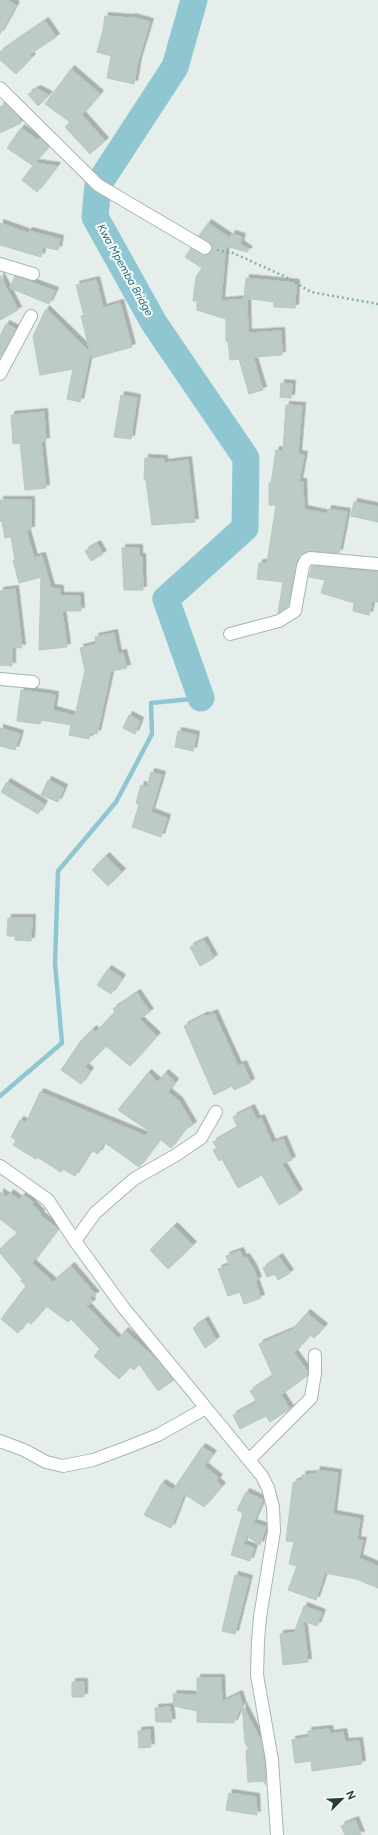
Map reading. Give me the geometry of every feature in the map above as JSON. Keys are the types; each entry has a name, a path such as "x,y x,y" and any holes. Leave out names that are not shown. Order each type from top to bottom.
{"street":[{"path":"0,88 98,185 205,248"},
{"path":"0,264 33,274"},
{"path":"0,374 31,316"},
{"path":"230,634 279,621 296,611 303,566 306,560 310,558 378,564"},
{"path":"0,679 33,682"},
{"path":"74,1241 95,1213 134,1178 176,1155 201,1138 216,1112"},
{"path":"3,1169 48,1200 74,1241 123,1307 262,1476 268,1488 273,1507 274,1531 260,1617 258,1675 272,1760 277,1835"},
{"path":"249,1460 311,1398 315,1373 315,1355"},
{"path":"0,1441 24,1450 46,1462 63,1466 93,1460 158,1435 206,1408"}],"path":[{"path":"205,248 233,253 286,277 311,292 378,304"}],"building":[{"path":"0,0 8,0 16,5 0,34"},
{"path":"105,16 132,17 150,22 138,61 134,84 107,78 111,56 97,52"},
{"path":"45,21 56,37 29,55 32,57 16,74 0,60 0,52"},
{"path":"71,69 100,94 82,115 105,141 90,154 65,127 70,122 45,104"},
{"path":"37,89 49,95 38,106 28,94"},
{"path":"6,104 18,116 21,123 0,133 0,107"},
{"path":"21,128 38,140 40,138 49,147 32,165 7,148"},
{"path":"35,163 57,166 37,192 22,180"},
{"path":"0,223 28,233 29,231 60,239 58,250 43,247 41,257 0,245"},
{"path":"208,223 230,238 232,234 242,237 240,244 249,250 247,252 226,246 221,301 247,299 248,333 281,331 282,355 253,357 263,390 249,394 239,359 230,360 228,341 226,341 226,319 197,310 197,301 193,301 196,277 202,268 185,257 191,248 205,255 211,252 211,244 199,236"},
{"path":"0,275 18,310 0,320"},
{"path":"15,276 55,291 49,304 10,288"},
{"path":"246,278 296,283 295,308 274,307 274,302 244,298"},
{"path":"96,280 103,308 120,303 132,347 92,358 90,353 80,402 67,399 73,369 40,375 33,336 46,309 90,352 81,316 84,315 76,285"},
{"path":"6,324 16,329 0,358 0,336"},
{"path":"281,383 292,384 291,398 280,397"},
{"path":"121,395 137,398 131,439 114,437"},
{"path":"286,405 302,406 298,454 304,455 299,482 303,482 304,509 327,514 328,509 347,512 339,553 311,551 302,554 296,564 288,606 278,613 283,582 257,579 259,563 267,563 276,505 269,505 269,483 271,483 276,450 283,451"},
{"path":"44,412 46,441 41,442 46,488 25,490 20,443 13,444 11,415"},
{"path":"145,458 164,459 164,463 188,460 195,522 152,525 146,480 144,480"},
{"path":"0,500 31,500 31,530 26,530 34,558 42,556 51,588 60,589 60,596 80,596 81,611 62,611 67,647 39,650 41,577 19,583 13,560 15,560 11,537 5,538 2,521 0,521"},
{"path":"354,502 378,507 378,522 351,516"},
{"path":"97,544 103,554 91,561 85,551"},
{"path":"122,548 139,548 139,557 142,557 143,590 124,590"},
{"path":"312,566 378,572 378,602 372,601 369,615 353,611 354,603 321,593 325,580 309,577"},
{"path":"15,589 22,648 12,647 12,666 0,665 0,591"},
{"path":"114,633 118,654 123,653 127,668 111,671 97,734 91,733 89,739 69,735 71,725 41,720 40,724 17,721 21,690 55,695 53,710 75,716 85,671 80,648 96,644 95,637"},
{"path":"129,715 140,721 135,734 123,728"},
{"path":"0,728 20,734 15,750 0,746"},
{"path":"178,731 196,735 193,751 175,747"},
{"path":"151,772 162,775 151,812 167,818 161,837 132,827 139,805 136,803 141,785 147,787"},
{"path":"48,780 64,788 58,802 41,795"},
{"path":"7,782 44,804 38,814 1,792"},
{"path":"106,856 122,872 108,886 92,870"},
{"path":"8,918 32,918 31,941 15,940 15,936 7,936"},
{"path":"204,940 214,958 200,966 190,947"},
{"path":"108,969 122,978 111,994 97,985"},
{"path":"137,993 150,1012 139,1019 157,1036 130,1066 106,1046 85,1067 90,1071 81,1084 61,1070 80,1042 93,1029 96,1032 115,1012 113,1009"},
{"path":"214,1013 238,1066 243,1064 251,1082 234,1090 232,1086 214,1095 184,1026 205,1015 205,1017"},
{"path":"148,1073 158,1082 165,1073 175,1082 168,1092 179,1101 193,1125 184,1130 171,1148 160,1139 139,1167 104,1142 98,1154 91,1150 75,1176 63,1169 61,1172 37,1157 36,1159 13,1145 16,1140 11,1137 20,1120 26,1123 40,1092 146,1136 149,1131 118,1110"},
{"path":"251,1108 257,1120 261,1118 272,1143 283,1139 292,1160 282,1164 299,1193 279,1205 262,1175 238,1188 222,1159 219,1161 213,1150 217,1148 213,1142 238,1128 233,1117"},
{"path":"0,1192 7,1197 10,1193 19,1200 23,1195 33,1202 32,1204 41,1213 40,1215 58,1229 32,1263 53,1282 71,1266 96,1295 90,1297 92,1303 86,1305 118,1339 125,1331 156,1359 174,1380 158,1391 139,1364 134,1370 130,1367 119,1379 94,1356 100,1349 71,1319 68,1322 46,1306 31,1324 27,1321 18,1333 1,1319 26,1286 0,1253 0,1249 18,1233 0,1219"},
{"path":"174,1226 193,1245 168,1269 150,1250"},
{"path":"240,1251 243,1258 246,1257 253,1268 258,1280 255,1281 261,1298 244,1304 240,1292 228,1296 218,1269 229,1265 226,1256"},
{"path":"279,1257 290,1273 278,1280 275,1274 267,1277 263,1268"},
{"path":"307,1313 324,1327 314,1338 310,1335 294,1353 308,1372 307,1376 281,1395 290,1409 270,1422 266,1416 240,1429 233,1415 257,1402 250,1391 273,1376 259,1344 292,1330"},
{"path":"205,1320 216,1340 205,1348 193,1328"},
{"path":"202,1447 213,1454 204,1466 219,1478 216,1481 222,1486 204,1507 184,1494 171,1528 144,1515 162,1483 173,1490"},
{"path":"317,1470 338,1473 333,1514 360,1519 357,1540 363,1541 359,1558 378,1566 378,1588 356,1579 325,1573 316,1600 288,1590 297,1566 289,1564 294,1542 286,1541 293,1483 303,1479 302,1475 316,1474"},
{"path":"246,1492 263,1500 253,1523 266,1527 260,1545 247,1536 243,1544 254,1548 250,1561 231,1555 243,1513 237,1510"},
{"path":"235,1575 249,1579 235,1634 222,1631"},
{"path":"304,1606 322,1613 317,1626 303,1621 308,1662 283,1665 280,1634 294,1633"},
{"path":"197,1678 221,1678 222,1702 239,1694 242,1704 234,1723 197,1722 197,1711 174,1706 173,1694 197,1695"},
{"path":"72,1682 84,1682 84,1697 72,1697"},
{"path":"242,1704 260,1737 266,1785 263,1781 248,1782 246,1750 249,1750 245,1742"},
{"path":"170,1707 172,1722 156,1722 155,1708"},
{"path":"329,1729 330,1734 343,1732 345,1742 359,1741 362,1764 312,1771 311,1761 295,1763 292,1740 309,1737 308,1731"},
{"path":"150,1730 151,1747 139,1748 138,1731"},
{"path":"229,1793 256,1797 257,1815 226,1810"},
{"path":"355,1820 361,1835 345,1835 341,1826"}],"waterway":[{"name":"Kwa Mpemba Bridge","path":"194,0 175,67 98,185 95,217 154,323 246,458 245,528 166,599 201,698"},
{"path":"0,1096 62,1043 55,963 58,871 116,802 152,734 151,703 201,698"}]}
